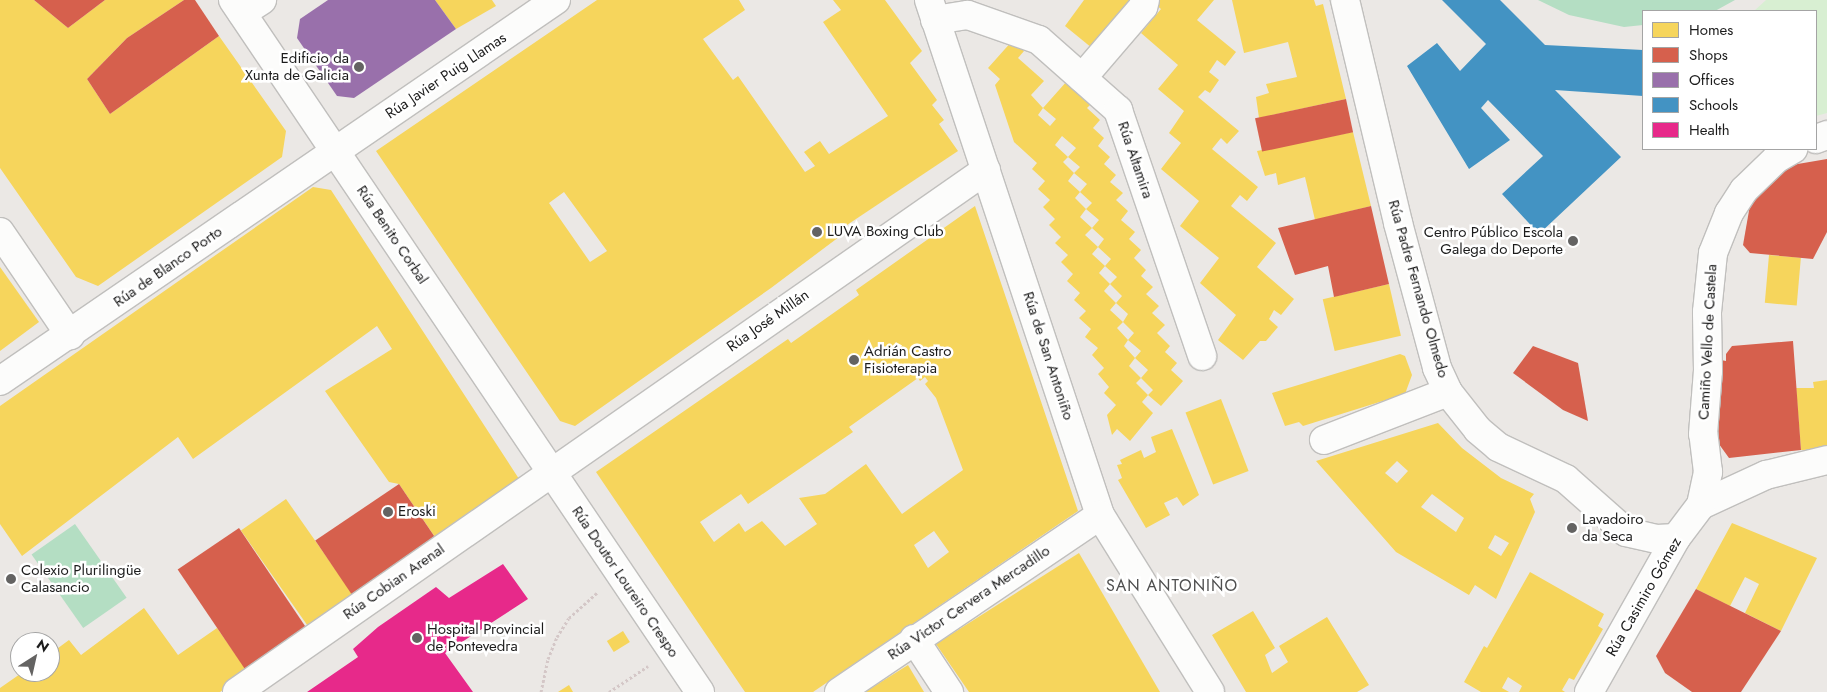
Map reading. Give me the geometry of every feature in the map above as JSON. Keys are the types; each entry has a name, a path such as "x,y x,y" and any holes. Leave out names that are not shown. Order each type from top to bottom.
{"street":[{"name":"Rúa Javier Puig Llamas","path":"336,151 556,0"},
{"path":"1082,78 1143,7 1145,0"},
{"name":"Rúa Padre Fernando Olmedo","path":"1345,0 1400,232 1436,368 1448,392 1478,430 1498,447 1566,479 1626,532 1657,539 1676,538"},
{"name":"Rúa Benito Corbal","path":"246,4 336,151 551,472"},
{"name":"Rúa Altamira","path":"932,10 968,15 1039,40 1118,110 1202,356"},
{"name":"Rúa de San Antoniño","path":"932,10 1100,515 1210,692"},
{"name":"Camiño Vello de Castela","path":"1701,505 1708,472 1703,434 1708,371 1707,312 1713,253 1730,212 1744,190 1770,163 1791,150"},
{"name":"Rúa de Blanco Porto","path":"0,381 70,335 336,151"},
{"name":"Rúa José Millán","path":"551,472 986,170"},
{"path":"0,232 70,335"},
{"path":"1324,440 1448,392"},
{"path":"1701,505 1766,475 1827,460"},
{"name":"Rúa Doutor Loureiro Crespo","path":"551,472 700,692"},
{"name":"Rúa Cobian Arenal","path":"237,692 551,472"},
{"name":"Rúa Casimiro Gómez","path":"1589,692 1676,538 1701,505"},
{"name":"Rúa Victor Cervera Mercadillo","path":"839,692 914,639 1100,515"},
{"path":"914,639 949,692"}],"path":[{"path":"542,692 548,659 569,618 585,601 620,576"},
{"path":"609,692 672,651"}],"green space":[{"path":"1538,0 1735,0 1717,10 1642,10 1642,25 1624,27 1569,15"},
{"path":"1766,0 1827,0 1827,113 1817,116 1817,10 1755,10"},
{"path":"75,524 127,598 83,628 32,554"}],"building: Homes":[{"path":"0,0 34,0 68,28 105,0 184,0 127,38 87,79 110,114 219,36 286,131 282,157 98,286 76,277 0,168"},
{"path":"435,0 492,0 496,6 456,29"},
{"path":"597,0 739,0 745,10 703,39 733,80 738,76 805,172 815,166 804,152 820,141 829,154 888,116 823,22 841,10 833,0 885,0 922,51 910,63 937,100 932,105 944,120 939,124 958,151 847,225 847,231 771,288 575,426 560,421 376,151","holes":["564,192 607,251 590,262 549,203"]},
{"path":"1084,0 1132,0 1092,48 1065,26"},
{"path":"1150,0 1214,0 1197,20 1236,52 1225,66 1217,60 1209,72 1219,80 1210,93 1205,90 1198,97 1239,131 1227,144 1221,138 1212,149 1258,187 1247,201 1240,195 1231,206 1276,243 1257,267 1294,299 1281,315 1274,310 1269,319 1278,327 1266,341 1260,341 1243,360 1218,340 1236,315 1200,283 1219,258 1180,226 1199,201 1161,169 1181,143 1169,133 1184,111 1158,89 1178,65 1141,33 1161,9"},
{"path":"1232,0 1314,0 1316,6 1323,4 1346,99 1259,118 1256,97 1269,93 1266,84 1297,77 1288,42 1244,53"},
{"path":"1013,40 1024,51 1018,58 1044,81 1031,95 1043,108 1067,81 1092,103 1087,108 1100,120 1093,128 1104,138 1098,146 1110,157 1104,164 1116,175 1110,182 1123,193 1116,200 1128,211 1121,220 1135,232 1129,239 1141,250 1134,258 1146,270 1141,276 1153,287 1146,294 1159,306 1152,313 1165,325 1157,333 1170,346 1165,352 1177,363 1171,370 1183,381 1161,406 1148,395 1142,402 1153,413 1130,441 1117,429 1112,435 1107,415 1116,405 1104,393 1109,387 1098,374 1104,368 1092,355 1098,348 1085,337 1091,329 1079,318 1086,311 1074,300 1080,293 1067,281 1073,274 1061,262 1068,255 1055,243 1061,237 1049,225 1055,219 1043,207 1050,200 1038,189 1045,181 1032,169 1037,163 1014,142 995,85 1000,79 988,68","holes":["1043,108 1056,119 1050,126 1038,115","1062,136 1076,148 1068,157 1055,145","1068,157 1080,167 1074,173 1063,162","1074,173 1087,184 1080,192 1068,181","1080,192 1092,203 1086,209 1075,198","1086,209 1099,220 1092,228 1080,217","1092,228 1104,239 1098,247 1085,235","1098,247 1111,259 1105,266 1092,254","1105,266 1117,277 1110,284 1099,273","1110,284 1122,296 1116,303 1104,291","1116,303 1128,314 1123,322 1110,310","1123,322 1134,333 1128,340 1117,328","1128,340 1141,351 1135,358 1124,346","1135,358 1148,370 1141,378 1129,366","1141,378 1153,390 1148,395 1136,383"]},
{"path":"1353,132 1371,206 1315,220 1305,177 1278,185 1276,173 1265,176 1257,151"},
{"path":"313,187 331,190 521,482 437,540 399,484 389,482 325,391 392,349 377,326 193,459 178,437 22,556 0,524 0,406"},
{"path":"975,206 1078,511 813,692 745,692 596,472 788,339 791,343 859,295 856,290","holes":["925,377 928,381 925,384 936,398 963,470 902,514 866,464 825,494 799,498 817,524 785,546 762,521 745,532 739,523 714,542 700,522 741,494 748,504 853,432 849,427 918,378 920,381","934,531 949,552 928,568 914,545"]},
{"path":"1769,255 1801,258 1797,306 1765,303"},
{"path":"0,267 39,322 0,351"},
{"path":"1389,284 1401,336 1335,351 1323,299"},
{"path":"1400,354 1405,356 1412,375 1405,394 1303,426 1299,422 1285,426 1272,393"},
{"path":"1827,380 1827,449 1801,450 1796,388 1814,388 1813,382"},
{"path":"1221,399 1249,471 1213,485 1186,413"},
{"path":"1438,423 1462,448 1501,478 1534,494 1530,499 1535,512 1496,599 1475,585 1469,595 1396,552 1316,461","holes":["1397,461 1408,471 1397,483 1385,473","1432,494 1464,518 1456,532 1421,507","1495,535 1509,543 1501,556 1488,548"]},
{"path":"1172,429 1199,495 1183,506 1177,497 1164,503 1170,515 1146,528 1118,480 1122,478 1117,465 1122,464 1120,460 1141,450 1144,458 1156,452 1151,437"},
{"path":"286,499 354,596 309,628 241,531"},
{"path":"1732,523 1817,558 1781,631 1745,613 1759,584 1745,577 1730,606 1696,589"},
{"path":"1079,553 1160,692 969,692 936,644"},
{"path":"1530,572 1604,614 1598,626 1603,629 1574,680 1569,678 1562,690 1565,692 1519,692 1522,686 1508,677 1502,688 1509,692 1481,692 1464,682 1484,646 1487,648"},
{"path":"144,608 178,655 217,628 248,672 220,692 0,692 0,688 10,681 60,682 60,647 69,640 81,655"},
{"path":"1253,611 1275,648 1265,655 1272,673 1288,662 1279,646 1327,617 1369,685 1357,692 1246,692 1212,635"},
{"path":"623,631 630,642 614,652 607,641"},
{"path":"908,665 924,692 865,692"},
{"path":"569,685 573,692 558,692"}],"building: Shops":[{"path":"34,0 105,0 68,28"},
{"path":"184,0 195,0 219,36 110,114 87,79 127,38"},
{"path":"1346,99 1353,132 1262,152 1255,118"},
{"path":"1827,159 1827,232 1813,259 1750,253 1743,245 1750,205 1757,189 1786,166"},
{"path":"1371,206 1389,284 1334,297 1328,266 1295,275 1278,228"},
{"path":"1793,341 1801,450 1729,458 1711,433 1721,360 1726,361 1726,354 1732,346"},
{"path":"1533,346 1578,363 1588,421 1563,410 1513,373"},
{"name":"Eroski","path":"399,484 437,540 353,597 315,540"},
{"path":"239,528 307,629 246,671 178,569"},
{"path":"1696,589 1781,631 1741,692 1692,692 1665,673 1656,656"}],"building: Offices":[{"name":"Edificio da Xunta de Galicia","path":"328,0 435,0 456,29 354,98 337,96 297,38 300,19"}],"building: Schools":[{"path":"1442,0 1500,0 1545,45 1642,50 1642,96 1555,90 1621,157 1539,234 1502,194 1543,156 1488,100 1481,108 1510,140 1469,169 1407,66 1437,43 1460,71 1486,44"}],"building: Health":[{"name":"Hospital Provincial de Pontevedra","path":"503,564 528,599 445,653 473,692 307,692 358,657 353,649 378,627 436,587 449,598"}],"place":[{"name":"Edificio da Xunta de Galicia","path":"359,67"},
{"name":"LUVA Boxing Club","path":"817,232"},
{"name":"Centro Público Escola Galega do Deporte","path":"1573,241"},
{"name":"Adrián Castro Fisioterapia","path":"854,360"},
{"name":"Eroski","path":"388,512"},
{"name":"Lavadoiro da Seca","path":"1572,528"},
{"name":"Colexio Plurilingüe Calasancio","path":"11,579"},
{"name":"Hospital Provincial de Pontevedra","path":"417,638"}],"district":[{"name":"SAN ANTONIÑO","path":"1172,586"}]}
